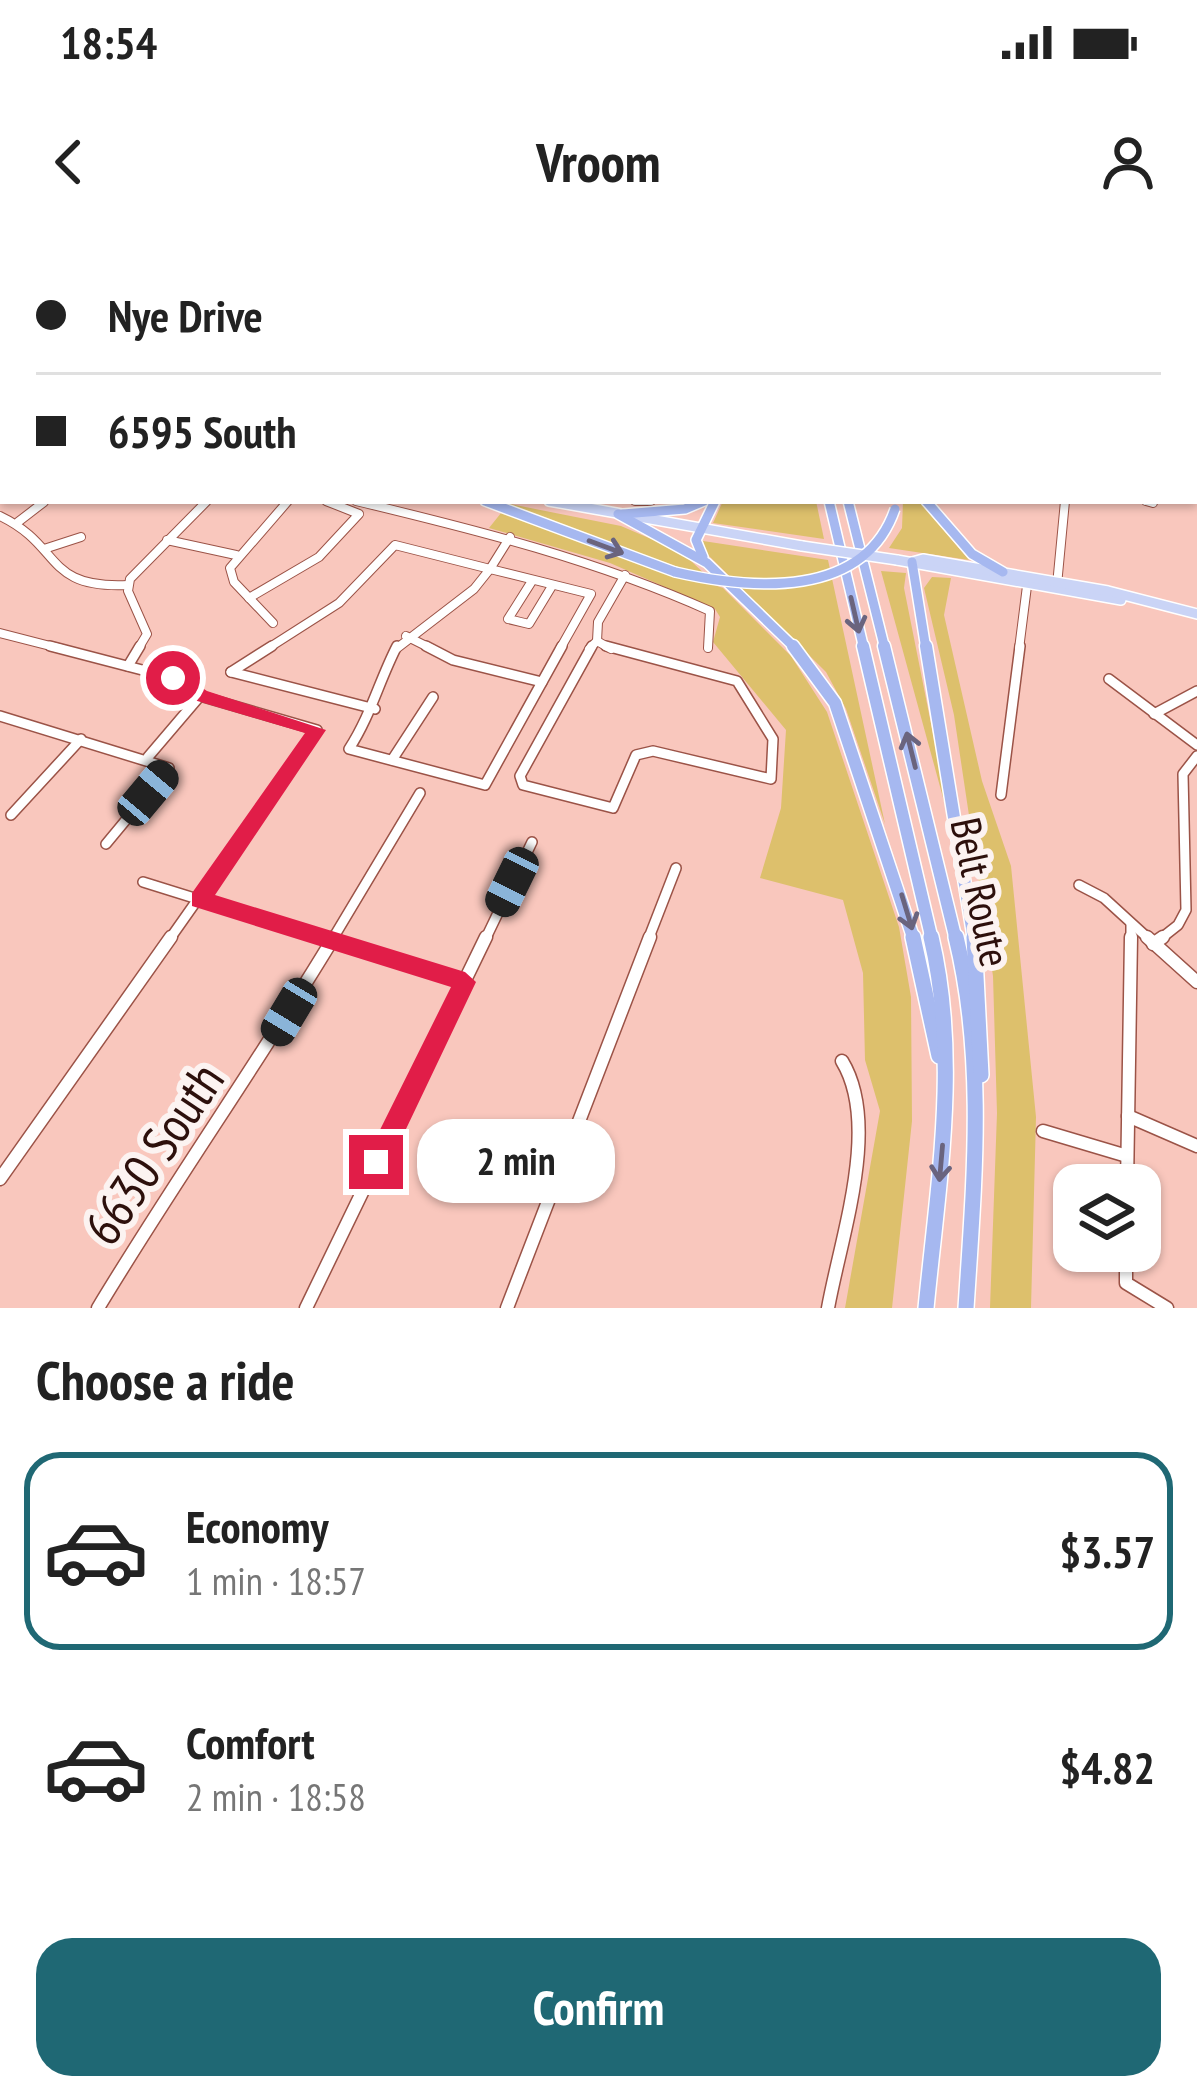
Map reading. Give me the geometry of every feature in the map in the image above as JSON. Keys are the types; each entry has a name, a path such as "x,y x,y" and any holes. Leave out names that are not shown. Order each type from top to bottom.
{"highway":[{"path":"493,504 675,572 761,586 826,574 872,552 893,525 895,505"},
{"path":"618,514 674,511 695,504"},
{"path":"713,504 695,545 707,563 802,655 835,703 907,909 947,1099"},
{"name":"Belt Route","path":"830,504 942,984 947,1099 926,1308"},
{"name":"Belt Route","path":"849,504 965,974 979,1112 966,1308"},
{"path":"929,504 967,549 1003,572"},
{"path":"618,514 707,563"},
{"path":"905,561 980,970 979,1112"}],"main road":[{"path":"565,504 1027,586 1056,586"},
{"path":"905,561 923,559 1003,572 1197,614"}],"street":[{"path":"18,522 41,504"},
{"path":"0,516 32,529 68,581 91,587 128,585 204,504"},
{"path":"273,623 231,578 236,555 285,504"},
{"path":"1056,586 1065,504"},
{"path":"249,598 320,557 357,506 510,537 625,574 712,615 708,648"},
{"path":"44,549 81,537"},
{"path":"375,709 231,672 339,603 395,545 487,572 591,594 485,785 349,748 375,709 384,671 406,636 466,596 487,572 510,537"},
{"path":"167,540 236,555"},
{"path":"597,641 614,651 737,681 772,731 778,759 771,779 653,751 637,754 613,808 523,785 520,776 586,652 597,641 598,622 625,574"},
{"path":"532,581 508,620 529,624 552,586"},
{"path":"128,585 147,634 128,666"},
{"path":"1001,795 1027,586"},
{"path":"0,633 184,681 200,696 317,730 0,1179"},
{"path":"406,636 452,660 542,682"},
{"path":"1109,679 1197,746"},
{"path":"1154,714 1197,692"},
{"path":"148,758 200,696"},
{"path":"392,760 433,697"},
{"path":"0,716 170,767 106,844"},
{"path":"10,815 81,739"},
{"path":"1153,944 1178,925 1186,910 1184,774 1197,756"},
{"name":"6630 South","path":"98,1308 182,1168 238,1097 420,793"},
{"path":"306,1308 532,842"},
{"path":"507,1308 676,868"},
{"path":"143,882 465,982"},
{"path":"1079,885 1104,898 1197,982"},
{"path":"1127,1164 1131,924"},
{"path":"827,1308 862,1124 856,1084 842,1061"},
{"path":"1128,1116 1197,1146"},
{"path":"1043,1131 1127,1156"},
{"path":"1126,1272 1126,1283 1168,1308"}],"shaded area":[{"path":"505,504 621,526 693,557 690,560 710,579"},
{"path":"722,504 817,504 824,539 713,523"},
{"path":"903,504 922,504 969,560 889,548 902,528"},
{"path":"501,513 723,588 791,656 827,712 899,927 911,997 912,1121 892,1308 845,1308 880,1111 865,1060 863,973 843,900 760,878 781,808 786,730 713,642 720,617 715,609 610,563 489,528"},
{"path":"703,541 828,560 885,824 846,709 826,672 706,553"},
{"path":"881,571 906,573 904,588 953,834"},
{"path":"932,577 951,578 944,615 982,781 1011,866 1036,1117 1031,1308 990,1308 997,1113 993,976 954,715 924,588"}],"route":[{"path":"173,678 192,686 200,696 317,730 200,900 465,982 376,1162"}]}
